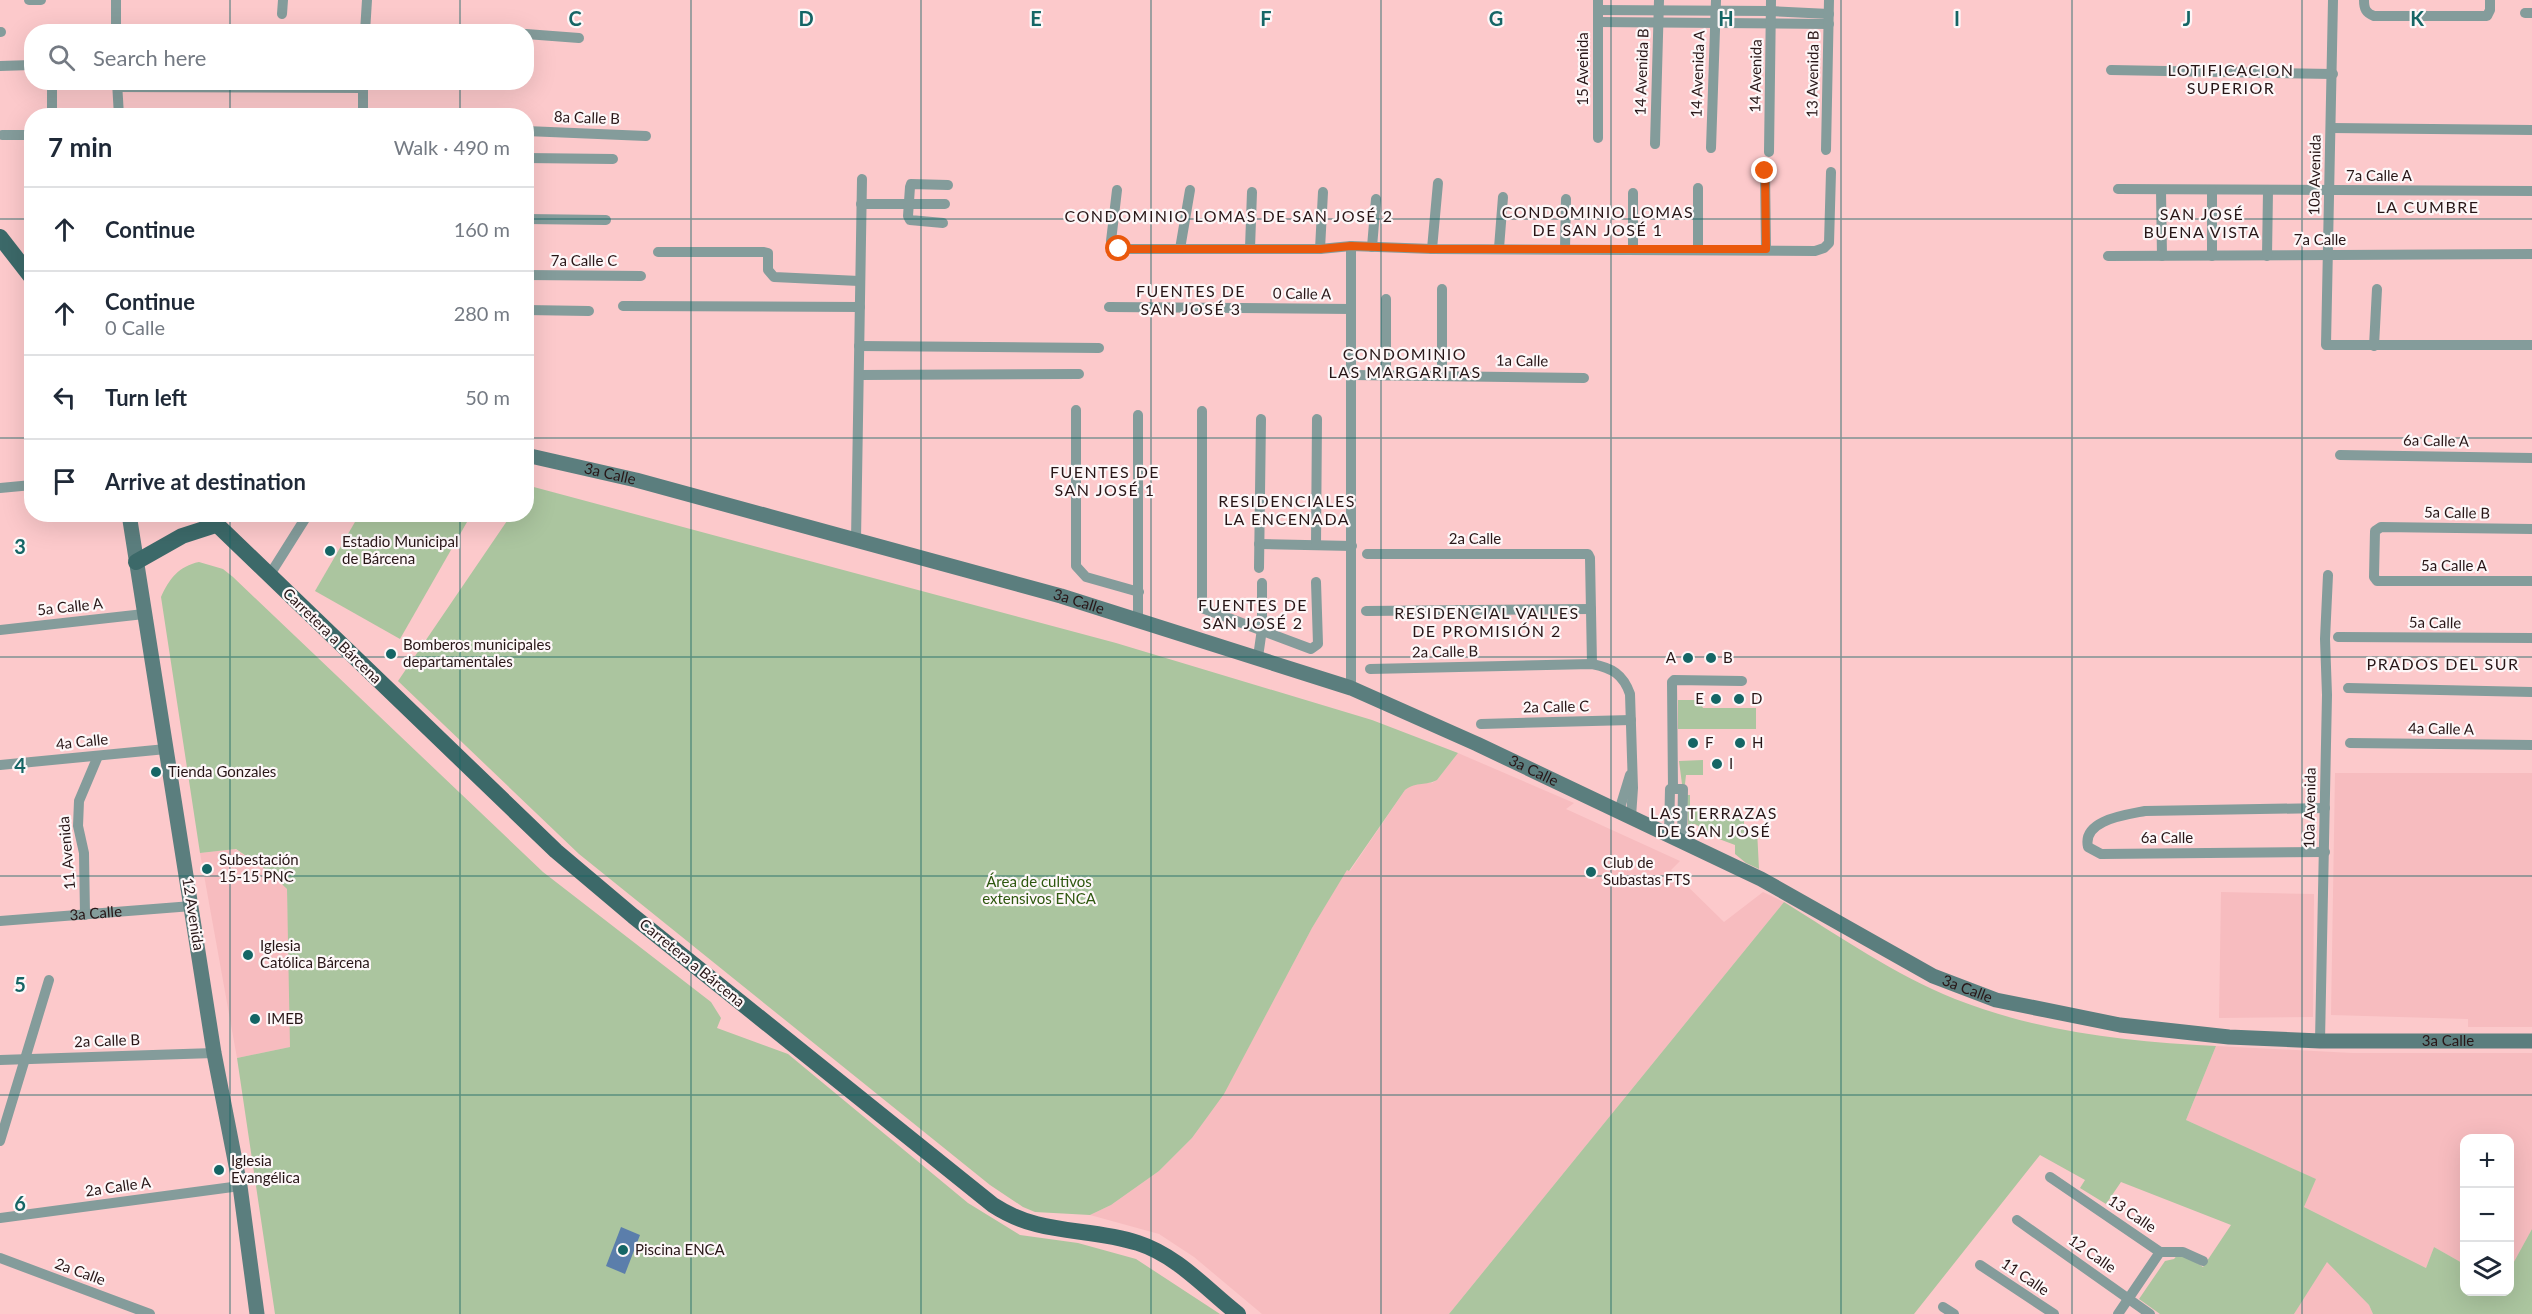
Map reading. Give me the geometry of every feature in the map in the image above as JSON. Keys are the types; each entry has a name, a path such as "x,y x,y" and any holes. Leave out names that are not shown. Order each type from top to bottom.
{"main road":[{"path":"0,237 24,264"},
{"name":"3a Calle","path":"534,456 615,475 856,540 1138,620 1351,688 1477,744 1764,880 1933,976 1988,998 2059,1015 2170,1032 2229,1037 2320,1041 2532,1041"},
{"name":"12 Avenida","path":"130,522 214,1053 240,1186 257,1314"},
{"path":"136,562 207,522"},
{"name":"Carretera a Bárcena","path":"213,522 556,850 633,916 993,1205 1030,1224 1123,1239 1160,1252 1182,1267 1238,1314"}],"street":[{"path":"29,0 41,0"},
{"path":"116,0 116,24"},
{"path":"282,14 283,0"},
{"path":"366,24 367,0"},
{"name":"13 Avenida B","path":"1826,150 1829,0"},
{"name":"10a Avenida","path":"2333,0 2325,340 2326,345 2331,346 2374,346"},
{"path":"2364,4 2368,14 2374,16 2487,16 2490,10 2490,0"},
{"path":"1598,5 1658,11 1715,23 1772,23 1829,19"},
{"name":"15 Avenida","path":"1598,5 1598,138"},
{"path":"1598,22 1658,11 1715,5 1770,5 1829,19"},
{"name":"14 Avenida A","path":"1711,148 1715,5"},
{"name":"14 Avenida","path":"1769,152 1772,23 1770,5"},
{"name":"14 Avenida B","path":"1655,144 1658,11"},
{"path":"534,35 579,38"},
{"path":"0,66 24,65"},
{"path":"2111,70 2333,74"},
{"path":"52,90 52,108"},
{"path":"117,90 118,108"},
{"path":"363,90 363,108"},
{"path":"2331,128 2532,130"},
{"name":"8a Calle B","path":"534,131 646,136"},
{"path":"2,135 24,135"},
{"path":"534,158 613,159"},
{"path":"1765,171 1766,249"},
{"path":"1117,190 1111,241 1113,247 1119,249 1320,249 1351,246 1431,249 1815,250 1824,248 1829,243 1831,172"},
{"path":"856,540 862,179"},
{"path":"1431,249 1438,183"},
{"path":"944,223 910,220 908,216 911,184 948,185"},
{"path":"1698,188 1698,249"},
{"name":"7a Calle A","path":"2118,189 2532,191"},
{"path":"1180,249 1190,190"},
{"path":"2212,190 2212,256"},
{"path":"2161,191 2162,256"},
{"path":"2267,256 2268,191"},
{"path":"1250,248 1252,192"},
{"path":"1320,249 1323,192"},
{"path":"1633,193 1633,249"},
{"path":"1499,248 1503,197"},
{"path":"1372,247 1376,199"},
{"path":"1565,249 1566,200"},
{"path":"861,204 945,204"},
{"path":"534,219 606,220"},
{"path":"1351,246 1351,688"},
{"path":"658,252 764,252 768,253 768,270 774,277 859,281"},
{"name":"7a Calle","path":"2108,256 2532,254"},
{"name":"7a Calle C","path":"534,275 641,276"},
{"path":"1442,289 1442,375"},
{"path":"2377,289 2374,346 2532,345"},
{"path":"1386,299 1386,375"},
{"path":"623,306 860,307"},
{"name":"0 Calle A","path":"1109,307 1351,309"},
{"path":"534,310 589,311"},
{"path":"859,346 1099,348"},
{"path":"859,375 1079,374"},
{"name":"1a Calle","path":"1352,375 1584,378"},
{"path":"1076,410 1076,566 1086,577 1139,592"},
{"path":"1202,411 1203,608 1311,649 1318,644 1316,582"},
{"path":"1138,415 1138,620"},
{"path":"1259,568 1261,419"},
{"path":"1316,545 1317,419"},
{"name":"6a Calle A","path":"2340,455 2532,458"},
{"path":"0,488 24,486"},
{"path":"269,576 303,522"},
{"name":"5a Calle B","path":"2377,581 2374,577 2375,531 2381,526 2532,529"},
{"path":"1259,544 1352,546"},
{"name":"2a Calle","path":"1367,554 1583,553 1590,558 1592,609"},
{"name":"10a Avenida","path":"2320,1041 2327,695 2325,639 2328,576"},
{"name":"5a Calle A","path":"2377,581 2532,581"},
{"path":"1258,657 1262,629 1262,583"},
{"path":"1366,611 1592,609 1592,664 1606,667 1619,674 1630,694 1633,769 1625,814"},
{"name":"5a Calle A","path":"0,630 144,614"},
{"name":"5a Calle","path":"2338,637 2532,638"},
{"name":"2a Calle B","path":"1370,669 1592,664"},
{"path":"1676,838 1672,682 1674,680 1742,681"},
{"path":"2348,688 2532,692"},
{"name":"2a Calle C","path":"1481,724 1631,720"},
{"name":"4a Calle A","path":"2350,743 2532,745"},
{"name":"4a Calle","path":"0,765 166,749"},
{"name":"11 Avenida","path":"85,915 84,853 78,825 79,801 98,756"},
{"name":"6a Calle","path":"2325,808 2145,811 2123,815 2095,826 2086,838 2088,848 2101,854 2325,852"},
{"name":"3a Calle","path":"0,921 192,906"},
{"path":"0,1141 49,980"},
{"name":"2a Calle B","path":"0,1060 214,1053"},
{"name":"13 Calle","path":"2050,1177 2160,1252 2183,1252 2203,1261"},
{"name":"2a Calle A","path":"0,1218 240,1186"},
{"name":"12 Calle","path":"2017,1220 2149,1314"},
{"path":"2118,1314 2160,1252"},
{"name":"2a Calle","path":"0,1258 150,1314"},
{"name":"11 Calle","path":"1980,1265 2054,1314"},
{"path":"1943,1307 1954,1314"}],"shaded area":[{"path":"1458,753 1574,803 1566,809 1680,861 1671,870 1724,922 1763,892 1784,902 1449,1314 1262,1314 1194,1257 1159,1234 1090,1215 1111,1205 1159,1171 1192,1138 1224,1093 1312,928 1347,869 1350,871 1405,790 1414,783 1432,783 1437,780"},
{"path":"2335,773 2532,773 2532,1027 2468,1027 2468,1019 2331,1015"},
{"path":"235,849 268,871 287,889 291,1021 290,1047 237,1058 200,853"},
{"path":"2221,892 2314,894 2313,1017 2219,1018"},
{"path":"2216,1046 2352,1053 2532,1053 2532,1229 2514,1262 2514,1134 2460,1134 2460,1262 2434,1247 2426,1268 2304,1207 2315,1179 2186,1120"},
{"path":"2327,1261 2369,1305 2373,1314 2294,1314"}],"green space":[{"name":"Área de cultivos extensivos ENCA","path":"534,487 1116,643 1372,720 1458,753 1437,780 1414,785 1405,790 1349,871 1347,870 1312,928 1224,1094 1192,1138 1159,1171 1111,1205 1090,1215 1035,1212 1023,1207 990,1185 579,854 398,681 506,522 534,522"},
{"path":"355,522 467,522 400,639 315,591"},
{"path":"199,562 223,569 233,577 543,872 711,1002 721,1018 717,1028 788,1054 968,1203 1020,1235 1078,1243 1136,1259 1220,1314 275,1314 237,1058 290,1047 287,889 268,871 236,849 200,853 161,597 175,574"},
{"path":"1678,700 1699,700 1703,708 1756,708 1756,729 1678,729"},
{"path":"1703,760 1703,775 1686,775 1685,784 1682,784 1679,761"},
{"path":"1687,795 1690,795 1690,809 1698,809 1698,815 1744,816 1744,830 1757,830 1759,869 1746,863 1735,854 1735,845 1719,839 1695,824 1692,824 1692,832 1688,828"},
{"path":"1784,902 1911,978 1955,999 1987,1010 2019,1020 2084,1033 2149,1042 2216,1046 2186,1120 2316,1179 2304,1207 2426,1268 2434,1247 2460,1262 2460,1296 2514,1296 2514,1262 2532,1229 2532,1314 2373,1314 2369,1305 2327,1262 2294,1314 2160,1314 2139,1299 2165,1261 2174,1259 2180,1252 2203,1267 2231,1225 2121,1182 2106,1204 2080,1188 2085,1180 2040,1155 1914,1314 1449,1314"}],"water":[{"name":"Piscina ENCA","path":"621,1227 640,1235 625,1274 606,1266"}],"place":[{"name":"Estadio Municipal de Bárcena","path":"330,551"},
{"name":"Bomberos municipales departamentales","path":"391,654"},
{"name":"A","path":"1688,658"},
{"name":"B","path":"1711,658"},
{"name":"E","path":"1716,699"},
{"name":"D","path":"1739,699"},
{"name":"F","path":"1693,743"},
{"name":"H","path":"1740,743"},
{"name":"I","path":"1717,764"},
{"name":"Tienda Gonzales","path":"156,772"},
{"name":"Subestación 15-15 PNC","path":"207,869"},
{"name":"Club de Subastas FTS","path":"1591,872"},
{"name":"Iglesia Católica Bárcena","path":"248,955"},
{"name":"IMEB","path":"255,1019"},
{"name":"Iglesia Evangélica","path":"219,1170"},
{"name":"Piscina ENCA","path":"623,1250"}],"district":[{"name":"LOTIFICACION SUPERIOR","path":"2231,79"},
{"name":"LA CUMBRE","path":"2428,207"},
{"name":"CONDOMINIO LOMAS DE SAN JOSÉ 2","path":"1229,216"},
{"name":"CONDOMINIO LOMAS DE SAN JOSÉ 1","path":"1598,221"},
{"name":"SAN JOSÉ BUENA VISTA","path":"2202,223"},
{"name":"FUENTES DE SAN JOSÉ 3","path":"1191,300"},
{"name":"CONDOMINIO LAS MARGARITAS","path":"1405,363"},
{"name":"FUENTES DE SAN JOSÉ 1","path":"1105,481"},
{"name":"RESIDENCIALES LA ENCENADA","path":"1287,510"},
{"name":"FUENTES DE SAN JOSÉ 2","path":"1253,614"},
{"name":"RESIDENCIAL VALLES DE PROMISIÓN 2","path":"1487,622"},
{"name":"PRADOS DEL SUR","path":"2443,664"},
{"name":"LAS TERRAZAS DE SAN JOSÉ","path":"1714,822"}],"route":[{"path":"1119,249 1320,249 1351,246 1431,249 1766,249 1765,171"}]}
